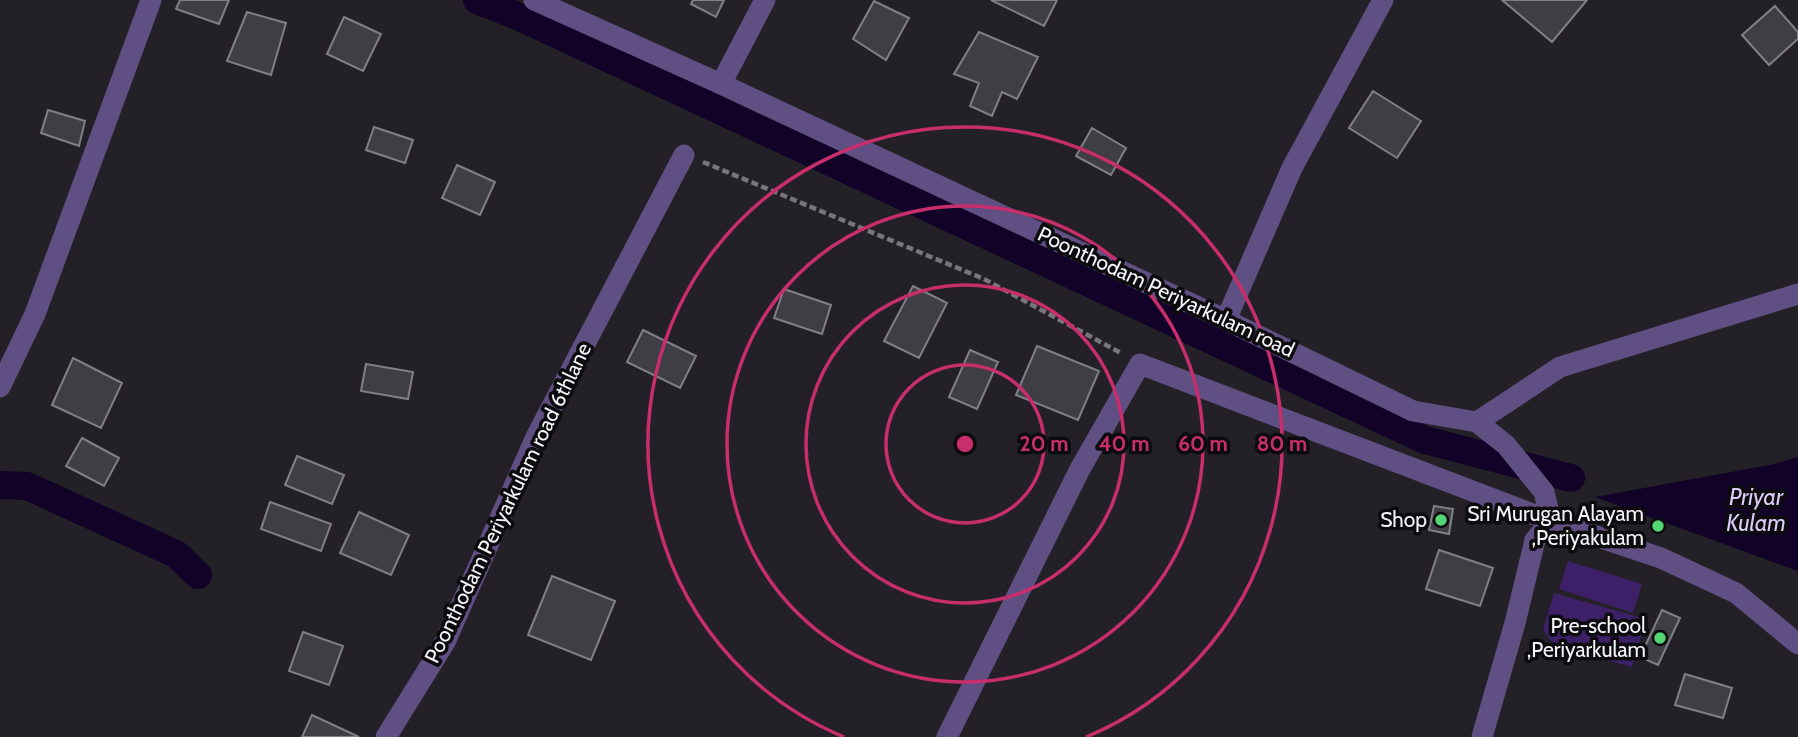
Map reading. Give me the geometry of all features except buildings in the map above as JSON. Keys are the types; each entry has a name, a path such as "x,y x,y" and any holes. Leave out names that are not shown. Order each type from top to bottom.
{"street":[{"path":"0,387 35,314 150,0"},
{"name":"Poonthodam Periyarkulam road","path":"534,0 721,84 1226,320 1413,411 1477,422 1506,445 1544,492 1551,521"},
{"path":"721,84 765,0"},
{"path":"1226,320 1292,168 1383,0"},
{"name":"Poonthodam Periyarkulam road 6thlane","path":"386,737 445,642 536,437 684,155"},
{"path":"1477,422 1560,367 1798,294"},
{"path":"947,737 1080,469 1140,364 1551,521 1661,558 1736,593 1798,644"},
{"path":"1482,737 1516,623 1535,540 1551,521"}],"path":[{"path":"684,155 984,279 1140,364"}],"shaded area":[{"path":"1568,561 1642,584 1633,613 1559,589"},
{"path":"1554,593 1646,619 1632,667 1555,646 1543,630"}],"water":[{"name":"Priyar Kulam","path":"1798,457 1798,571 1595,497 1775,464"}],"waterway":[{"path":"477,0 522,18 1425,440 1571,478"},
{"path":"0,485 27,486 176,554 198,575"}],"place":[{"name":"Shop","path":"1441,520"},
{"name":"Sri Murugan Alayam ,Periyakulam","path":"1658,526"},
{"name":"Pre-school ,Periyarkulam","path":"1660,638"}]}
